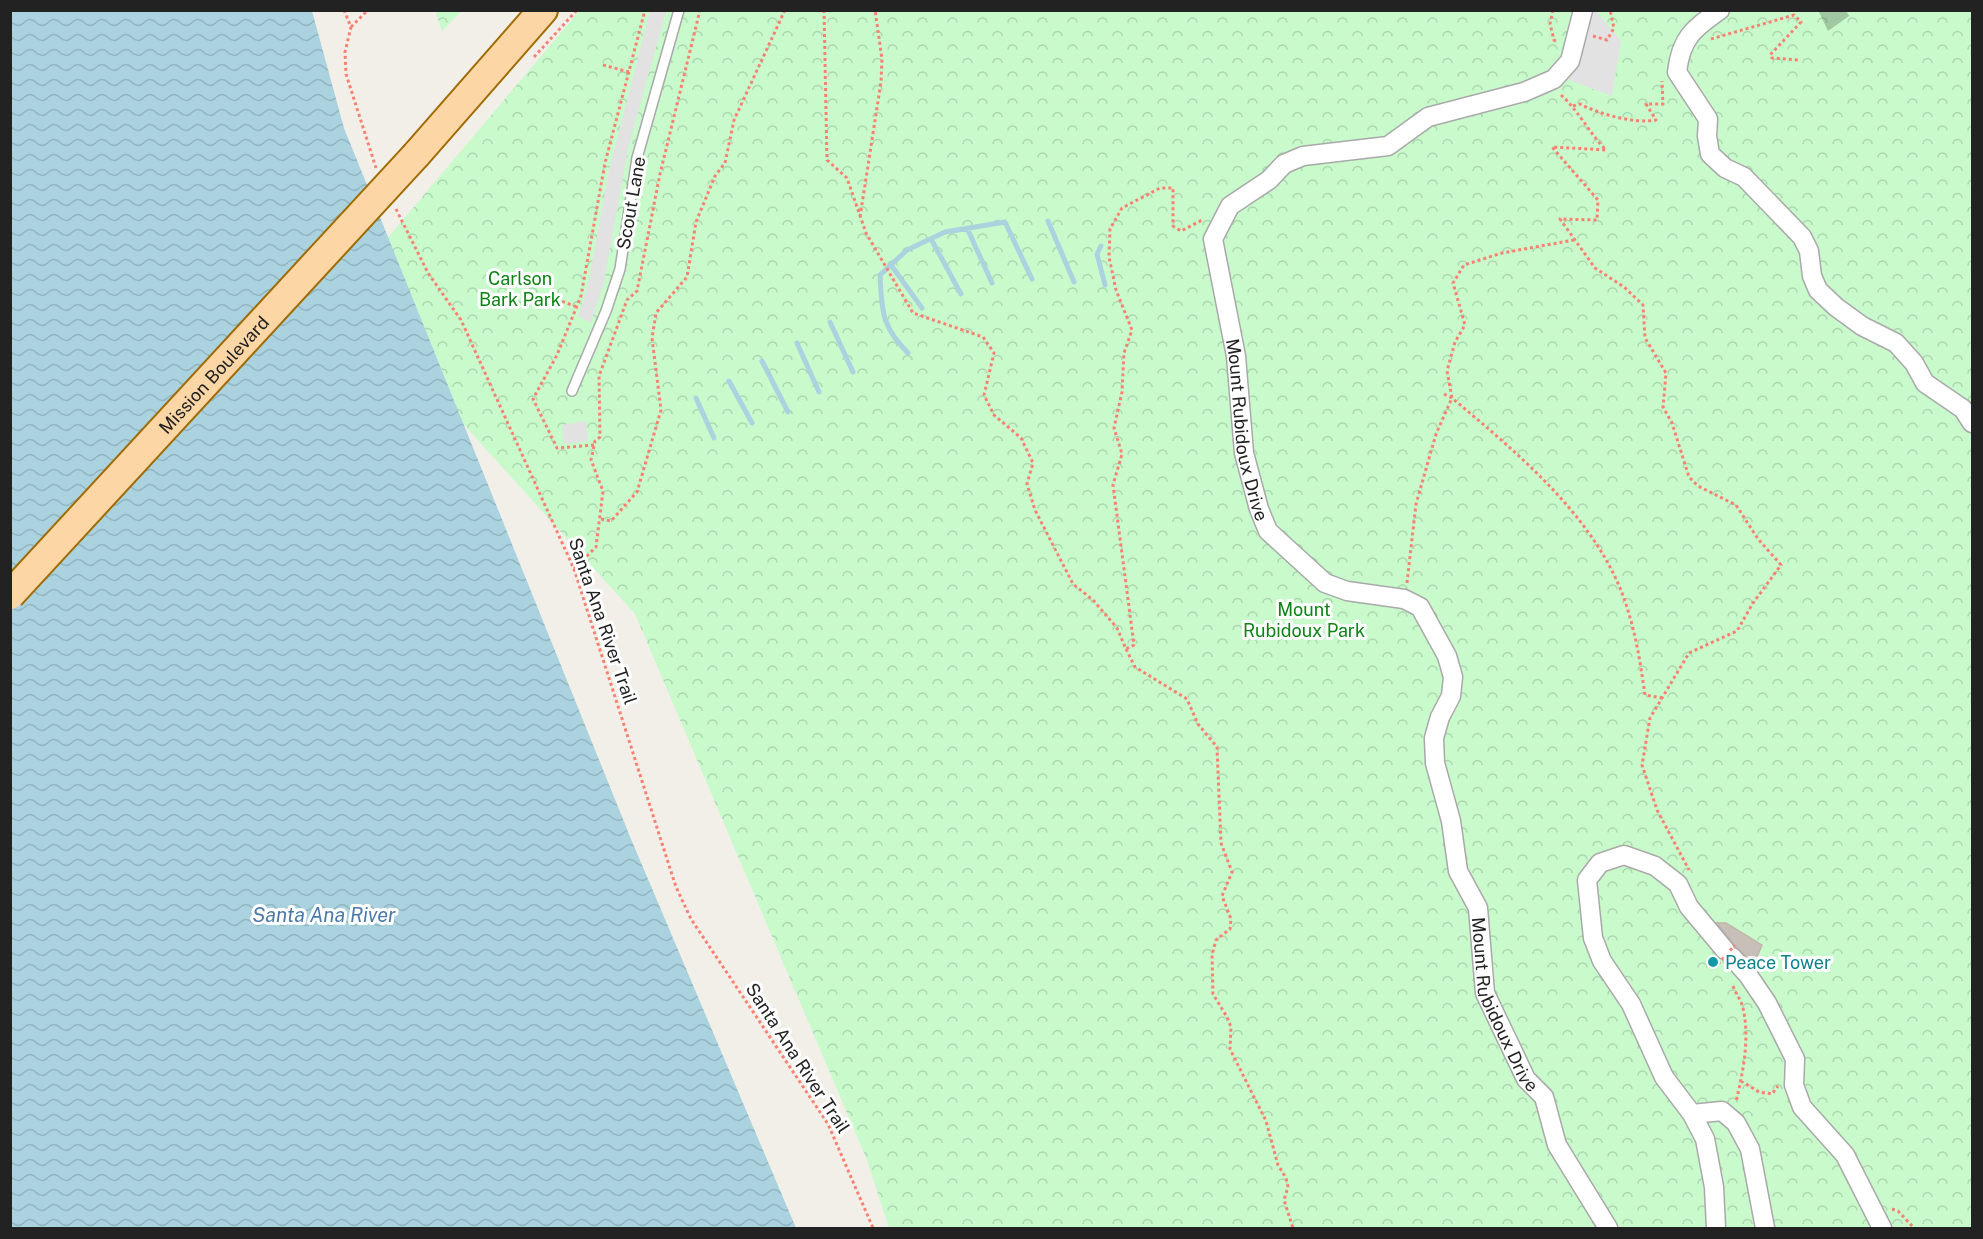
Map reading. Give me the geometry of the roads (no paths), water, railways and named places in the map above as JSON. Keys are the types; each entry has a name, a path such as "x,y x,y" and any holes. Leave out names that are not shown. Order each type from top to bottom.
{"main road":[{"name":"Mission Boulevard","path":"10,595 416,155 543,10"}],"street":[{"name":"Mount Rubidoux Drive","path":"1583,10 1570,61 1558,75 1524,92 1428,117 1388,146 1303,156 1284,164 1269,180 1230,206 1213,239 1236,356 1244,453 1259,509 1268,531 1325,583 1347,591 1404,599 1420,607 1448,656 1453,677 1451,696 1440,717 1434,738 1435,763 1451,821 1458,871 1478,908 1485,993 1526,1079 1544,1097 1561,1152 1608,1228"},
{"path":"1720,10 1686,37 1678,57 1679,78 1699,102 1708,119 1707,136 1710,154 1725,168 1744,177 1802,237 1809,251 1812,276 1818,290 1862,326 1896,343 1914,363 1925,383 1963,409 1972,423"},
{"path":"1716,1228 1710,1156 1705,1139 1692,1114 1664,1077 1631,1004 1602,961 1593,938 1587,880 1600,863 1624,855 1655,866 1678,884 1689,906 1748,975 1767,1003 1795,1059 1794,1085 1802,1107 1845,1155 1882,1228"},
{"path":"1692,1114 1722,1111 1737,1123 1750,1149 1765,1228"}],"lane":[{"name":"Scout Lane","path":"572,391 606,311 620,269 638,158 679,10"}],"water":[{"name":"Santa Ana River","path":"10,11 312,11 344,128 631,839 796,1228 11,1228"}],"waterway":[{"path":"1048,221 1074,282"},
{"path":"908,353 888,326 881,299 880,275 907,250 945,232 1005,222 1032,279"},
{"path":"967,228 992,283"},
{"path":"931,239 961,294"},
{"path":"1101,246 1097,254 1105,285"},
{"path":"891,265 922,308"},
{"path":"830,322 853,372"},
{"path":"797,343 819,392"},
{"path":"762,361 788,412"},
{"path":"729,381 752,423"},
{"path":"696,398 714,438"}],"place":[{"name":"Peace Tower","path":"1713,962"}],"park label":[{"name":"Carlson Bark Park","path":"520,288"},
{"name":"Mount Rubidoux Park","path":"1304,619"}]}
